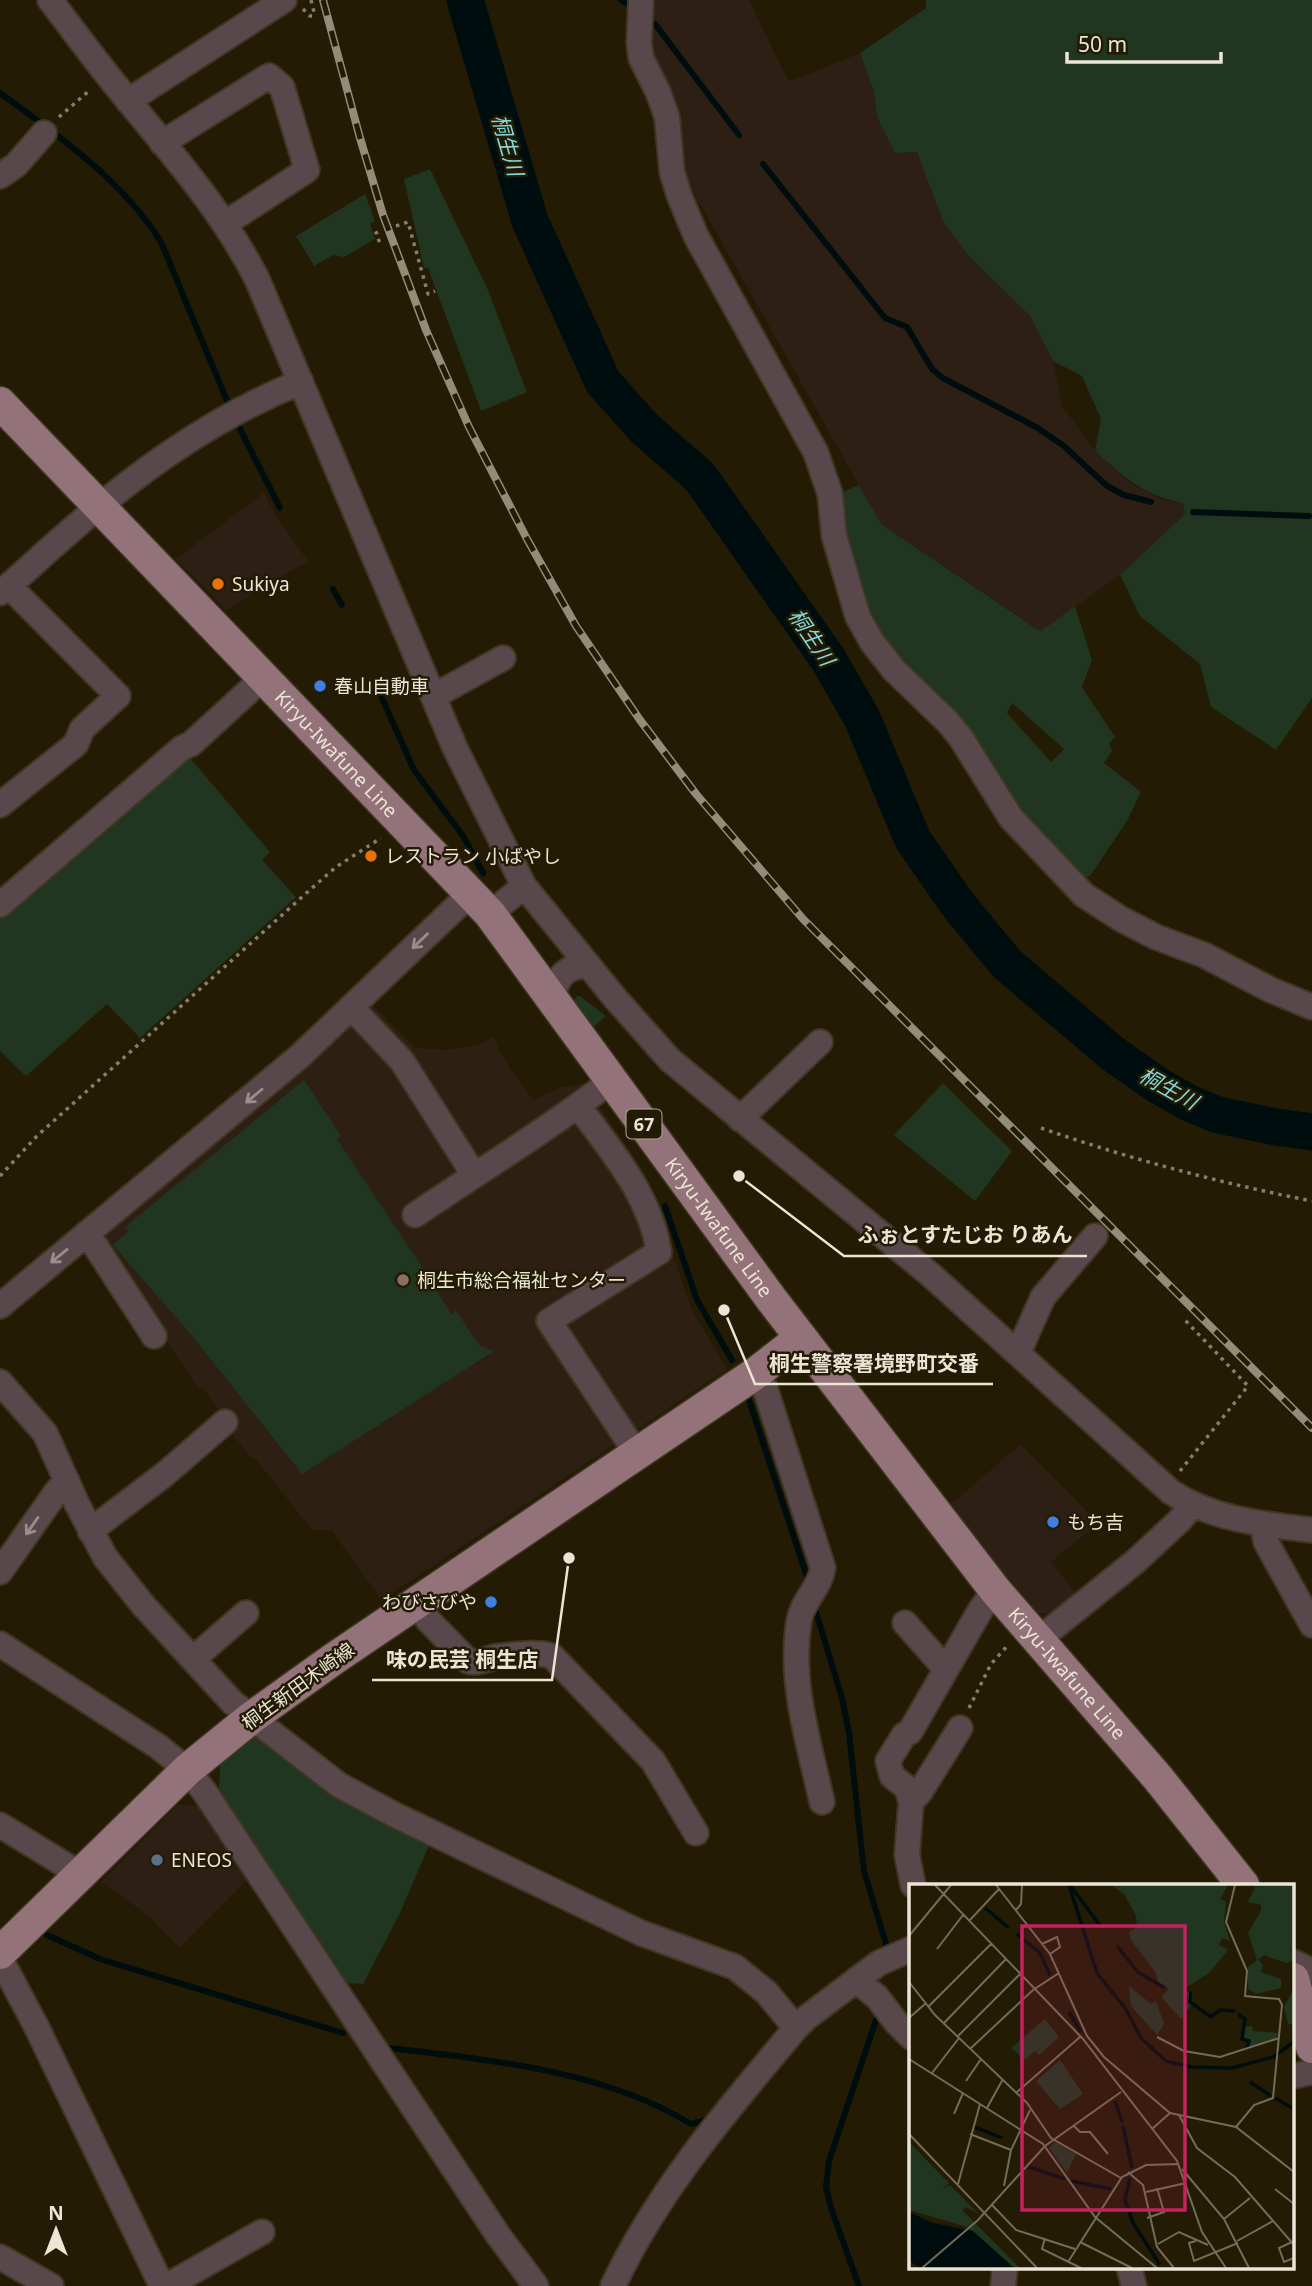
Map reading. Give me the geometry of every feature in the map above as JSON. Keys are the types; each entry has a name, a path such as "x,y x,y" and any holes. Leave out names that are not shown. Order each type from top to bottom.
{"main road":[{"name":"Kiryu-Iwafune Line","path":"0,403 480,904 553,998 801,1338 995,1590 1026,1640 1158,1778 1241,1884"},
{"name":"桐生新田木崎線","path":"0,1956 187,1770 251,1718 756,1373 801,1338"},
{"path":"1294,1983 1312,2047"}],"street":[{"path":"50,0 226,223 257,279 455,748 524,886 589,966 662,1053 932,1276 1171,1492 1192,1506 1227,1517 1312,1530"},
{"path":"641,0 641,58 667,117 672,172 679,195 696,236 816,453 830,494 834,535 864,631 894,670 961,738 1011,818 1084,895 1156,937 1204,955 1271,990 1312,1007"},
{"path":"128,101 293,4"},
{"path":"162,143 269,76 282,87 307,170 226,223"},
{"path":"0,176 16,165 47,128"},
{"path":"0,805 76,744 82,729 118,696 4,590 147,469 240,411 301,382"},
{"path":"434,696 503,657"},
{"path":"0,905 182,748 191,744 263,678"},
{"path":"0,1306 300,1056 351,1007 480,904 524,886"},
{"path":"553,998 561,974 570,968 589,966"},
{"path":"351,1007 402,1061 474,1175"},
{"path":"740,1119 820,1042"},
{"path":"415,1215 579,1107 612,1080"},
{"path":"579,1107 638,1189 655,1230 659,1252 549,1321 637,1454"},
{"path":"88,1233 154,1336"},
{"path":"1018,1353 1043,1297 1095,1236"},
{"path":"756,1373 765,1388 823,1568 822,1577 801,1612 796,1657 797,1689 822,1802"},
{"path":"0,1382 45,1433 90,1531 122,1580 233,1703 251,1718 338,1785 393,1814 641,1933 735,1966 766,1992 796,2028"},
{"path":"90,1531 165,1474 225,1422"},
{"path":"0,1572 57,1491 67,1481"},
{"path":"1026,1640 1136,1561 1192,1506"},
{"path":"1262,1524 1266,1542 1312,1625"},
{"path":"913,1884 907,1855 911,1802 907,1788 891,1776 888,1761 904,1735 909,1732 981,1609 995,1590"},
{"path":"416,1604 468,1661 530,1654 552,1656 653,1761 696,1833"},
{"path":"193,1659 246,1613"},
{"path":"905,1623 946,1669"},
{"path":"0,1644 159,1747 187,1770 217,1810 498,2235 536,2286"},
{"path":"911,1802 960,1728"},
{"path":"0,1825 80,1874"},
{"path":"613,2286 629,2253 702,2141 796,2028 879,1963 909,1951"},
{"path":"0,1956 165,2286 262,2232"},
{"path":"1294,1962 1312,1971"},
{"path":"856,1980 877,1997 909,2035"},
{"path":"1294,2077 1312,2072"},
{"path":"0,2257 51,2286"},
{"path":"1003,2286 1005,2268"},
{"path":"1129,2268 1134,2286"}],"path":[{"path":"293,4 310,16 315,16 311,0"},
{"path":"47,128 107,75"},
{"path":"396,226 408,222 428,294 435,291"},
{"path":"379,232 376,233 381,246"},
{"path":"0,1176 37,1136 312,888 336,867 389,834"},
{"path":"1041,1128 1090,1145 1237,1187 1312,1201"},
{"path":"1175,1477 1248,1386 1184,1319"},
{"path":"960,1728 991,1664 1026,1640"}],"shaded area":[{"path":"647,0 749,0 787,78 791,81 860,53 874,91 877,118 917,152 943,221 967,254 1030,316 1053,361 1063,407 1095,451 1132,484 1164,500 1183,503 1185,514 1120,575 1041,631 881,524 682,172 648,54"},
{"path":"264,493 278,519 308,561 226,610 176,559"},
{"name":"桐生市総合福祉センター","path":"371,1003 415,1048 447,1050 481,1044 493,1037 505,1061 533,1100 561,1087 584,1084 645,1173 691,1308 727,1369 382,1600 331,1530 312,1530 255,1458 251,1458 227,1427 230,1424 202,1387 199,1389 97,1239"},
{"path":"1021,1444 1098,1523 1051,1562 1076,1594 1053,1614 1038,1613 978,1543 950,1505"},
{"path":"179,1804 198,1806 247,1880 179,1948 148,1915 101,1882"}],"green space":[{"path":"926,0 1312,0 1312,698 1276,750 1211,707 1200,664 1140,616 1120,575 1185,514 1183,503 1146,490 1125,477 1095,451 1101,419 1082,376 1053,361 1030,316 967,254 943,221 917,152 895,153 877,117 874,91 860,53 926,8"},
{"path":"430,169 487,288 527,392 481,411 428,268 424,268 404,179"},
{"path":"365,194 375,221 370,224 375,239 344,257 333,255 314,266 296,236"},
{"path":"859,485 881,524 1041,631 1075,606 1092,660 1082,687 1115,737 1109,744 1112,751 1104,763 1141,792 1127,821 1090,876 1079,879 1027,819 967,726 925,691 881,645 857,598 837,505 841,493","holes":["1012,703 1064,749 1051,762 1007,713"]},
{"path":"184,751 270,852 262,860 296,897 140,1038 107,1004 26,1076 0,1051 0,909"},
{"path":"577,996 606,1016 593,1027 574,1001"},
{"path":"304,1080 341,1136 337,1139 451,1314 456,1311 480,1346 494,1351 302,1474 194,1338 113,1245 129,1231 125,1227"},
{"path":"943,1083 1012,1151 975,1201 894,1135"},
{"path":"254,1735 263,1736 433,1836 400,1913 363,1984 347,1983 219,1791 220,1764"}],"waterway":[{"name":"桐生川","path":"465,0 530,221 603,382 644,428 700,477 828,659 862,718 913,840 959,906 1007,964 1113,1054 1159,1086 1218,1115 1312,1132"},
{"path":"621,0 632,7"},
{"path":"655,24 739,135"},
{"path":"0,93 88,160 146,220 161,242 230,408"},
{"path":"763,164 885,318 907,327 932,369 943,378 1036,427 1064,446 1107,486 1124,495 1151,502"},
{"path":"236,421 280,508"},
{"path":"1193,512 1309,516"},
{"path":"333,589 342,605"},
{"path":"381,696 414,770 463,836 483,873"},
{"path":"665,1206 697,1300 732,1360"},
{"path":"749,1400 807,1577"},
{"path":"816,1612 842,1698 849,1733 864,1871 887,1947 883,1949"},
{"path":"47,1935 100,1959 343,2033"},
{"path":"859,2286 826,2187 829,2161 876,2020"},
{"path":"389,2048 544,2070 621,2091 691,2124 710,2119"}],"railway":[{"path":"323,0 383,215 426,330 469,427 527,539 576,626 640,720 696,794 803,919 1312,1428"}],"place":[{"name":"Sukiya","path":"218,584"},
{"name":"春山自動車","path":"320,686"},
{"name":"レストラン 小ばやし","path":"371,856"},
{"name":"ふぉとすたじお りあん","path":"739,1176"},
{"name":"桐生市総合福祉センター","path":"403,1280"},
{"name":"桐生警察署境野町交番","path":"724,1310"},
{"name":"もち吉","path":"1053,1522"},
{"name":"味の民芸 桐生店","path":"569,1558"},
{"name":"わびさびや","path":"491,1602"},
{"name":"ENEOS","path":"157,1860"}]}
